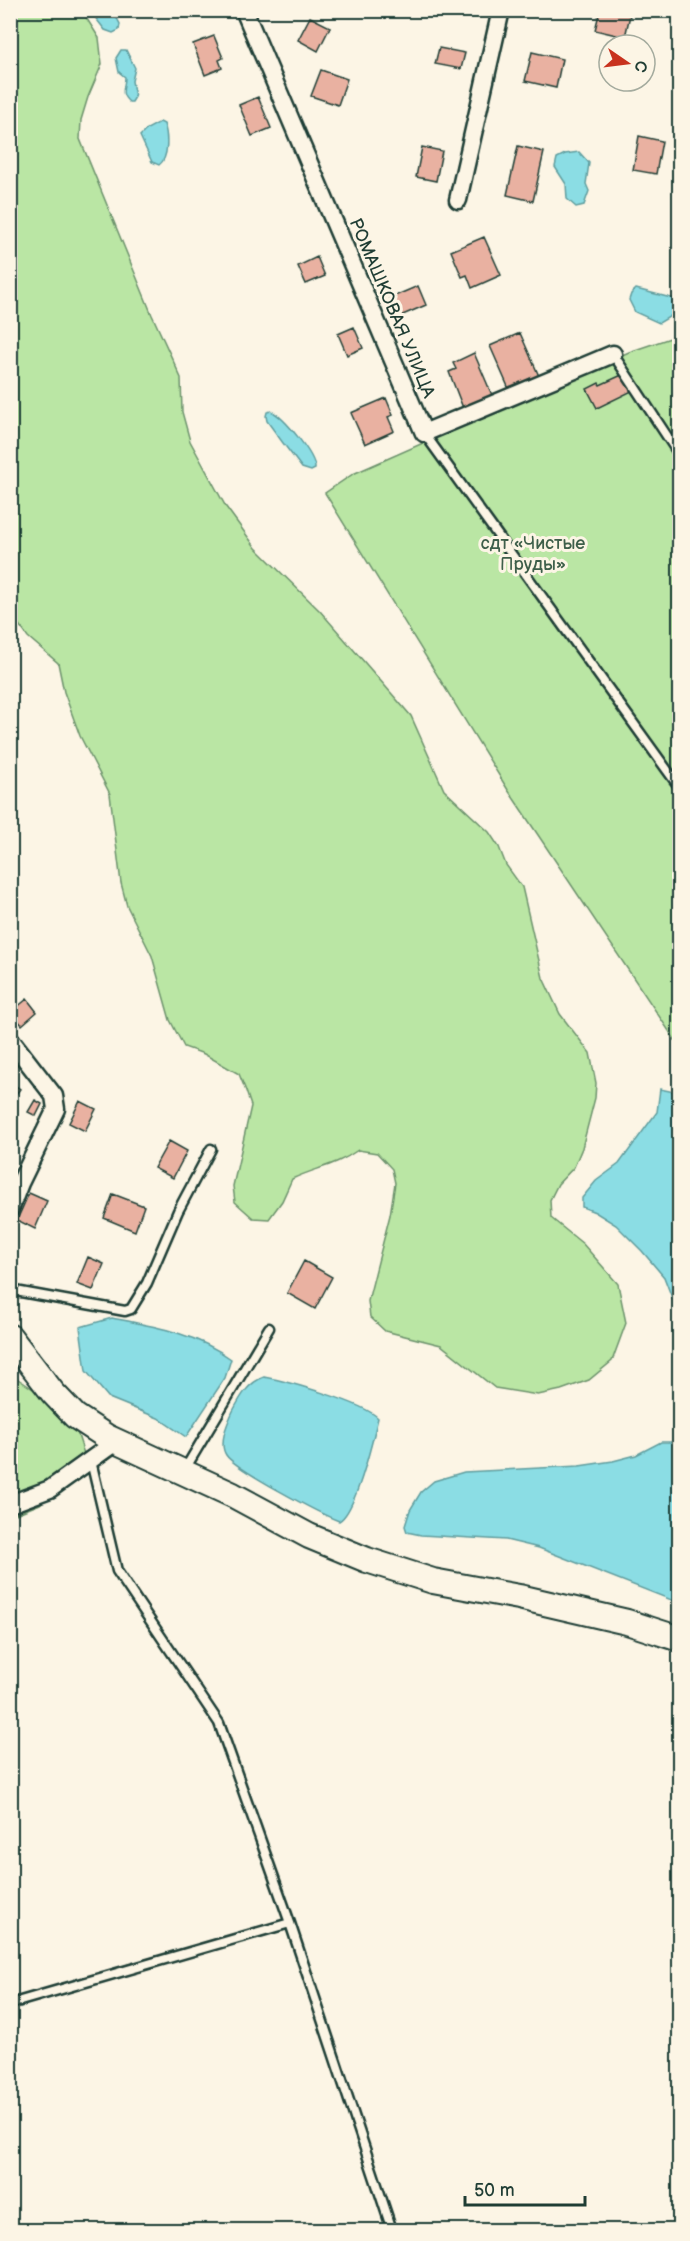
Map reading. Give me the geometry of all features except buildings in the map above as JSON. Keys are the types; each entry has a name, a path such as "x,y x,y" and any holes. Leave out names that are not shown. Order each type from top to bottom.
{"main road":[{"path":"10,1337 53,1393 75,1416 117,1441 233,1494 309,1536 367,1560 433,1581 627,1622 680,1639"}],"street":[{"name":"РОМАШКОВАЯ УЛИЦА","path":"244,10 424,433"},
{"path":"458,200 501,10"},
{"path":"424,433 613,354"},
{"path":"10,1039 54,1096 56,1109 10,1209"},
{"path":"10,1504 50,1489 117,1441"}],"lane":[{"path":"613,354 680,456"},
{"path":"424,433 680,788"},
{"path":"10,1290 125,1311 132,1309 147,1283 177,1211 211,1149"},
{"path":"184,1471 269,1328"},
{"path":"92,1461 117,1571 219,1722 290,1923 392,2230"},
{"path":"10,2004 290,1923"}],"green space":[{"path":"10,11 82,11 99,38 102,64 81,120 80,139 152,315 181,378 182,412 190,441 226,507 256,548 320,611 411,716 444,790 489,832 499,847 506,865 522,887 543,978 560,1014 590,1053 596,1083 595,1098 582,1148 574,1167 558,1184 550,1200 551,1218 583,1244 618,1284 626,1323 612,1361 589,1380 538,1395 495,1388 441,1345 385,1331 370,1317 368,1301 390,1215 395,1183 392,1169 377,1153 358,1150 334,1163 292,1179 282,1201 269,1219 253,1218 235,1202 233,1186 251,1106 246,1091 239,1074 204,1054 184,1047 170,1020 152,956 127,906 121,883 110,794 80,736 64,692 58,663 28,637 11,614"},
{"name":"сдт «Чистые Пруды»","path":"679,335 679,1046 508,790 325,493 353,474 629,352"},
{"path":"15,1377 45,1397 76,1429 86,1460 40,1504 11,1516 10,1397"}],"water":[{"path":"95,11 113,11 120,24 119,30 113,33 105,30 94,16"},
{"path":"121,50 126,50 135,68 132,81 135,97 132,102 126,99 123,93 125,77 119,72 116,58"},
{"path":"160,122 164,124 167,146 165,157 159,165 152,162 140,136"},
{"path":"579,152 589,163 586,184 589,191 584,205 576,207 567,199 566,184 555,167 557,158"},
{"path":"636,289 675,299 679,303 679,311 659,323 635,312 629,300"},
{"path":"271,411 284,421 298,437 310,455 315,469 311,471 302,468 283,443 267,421 267,412"},
{"path":"660,1089 679,1093 679,1316 664,1277 642,1251 616,1225 582,1207 582,1198 596,1181 619,1164 657,1112"},
{"path":"112,1318 189,1337 218,1350 231,1359 225,1378 186,1437 158,1418 109,1398 86,1371 80,1327"},
{"path":"264,1377 342,1399 378,1418 352,1504 339,1521 297,1501 261,1480 226,1455 223,1439 233,1411 249,1386"},
{"path":"661,1442 679,1442 679,1603 539,1548 506,1540 421,1535 407,1532 405,1526 410,1510 421,1492 434,1481 464,1472 579,1466 613,1461 636,1455"}]}
